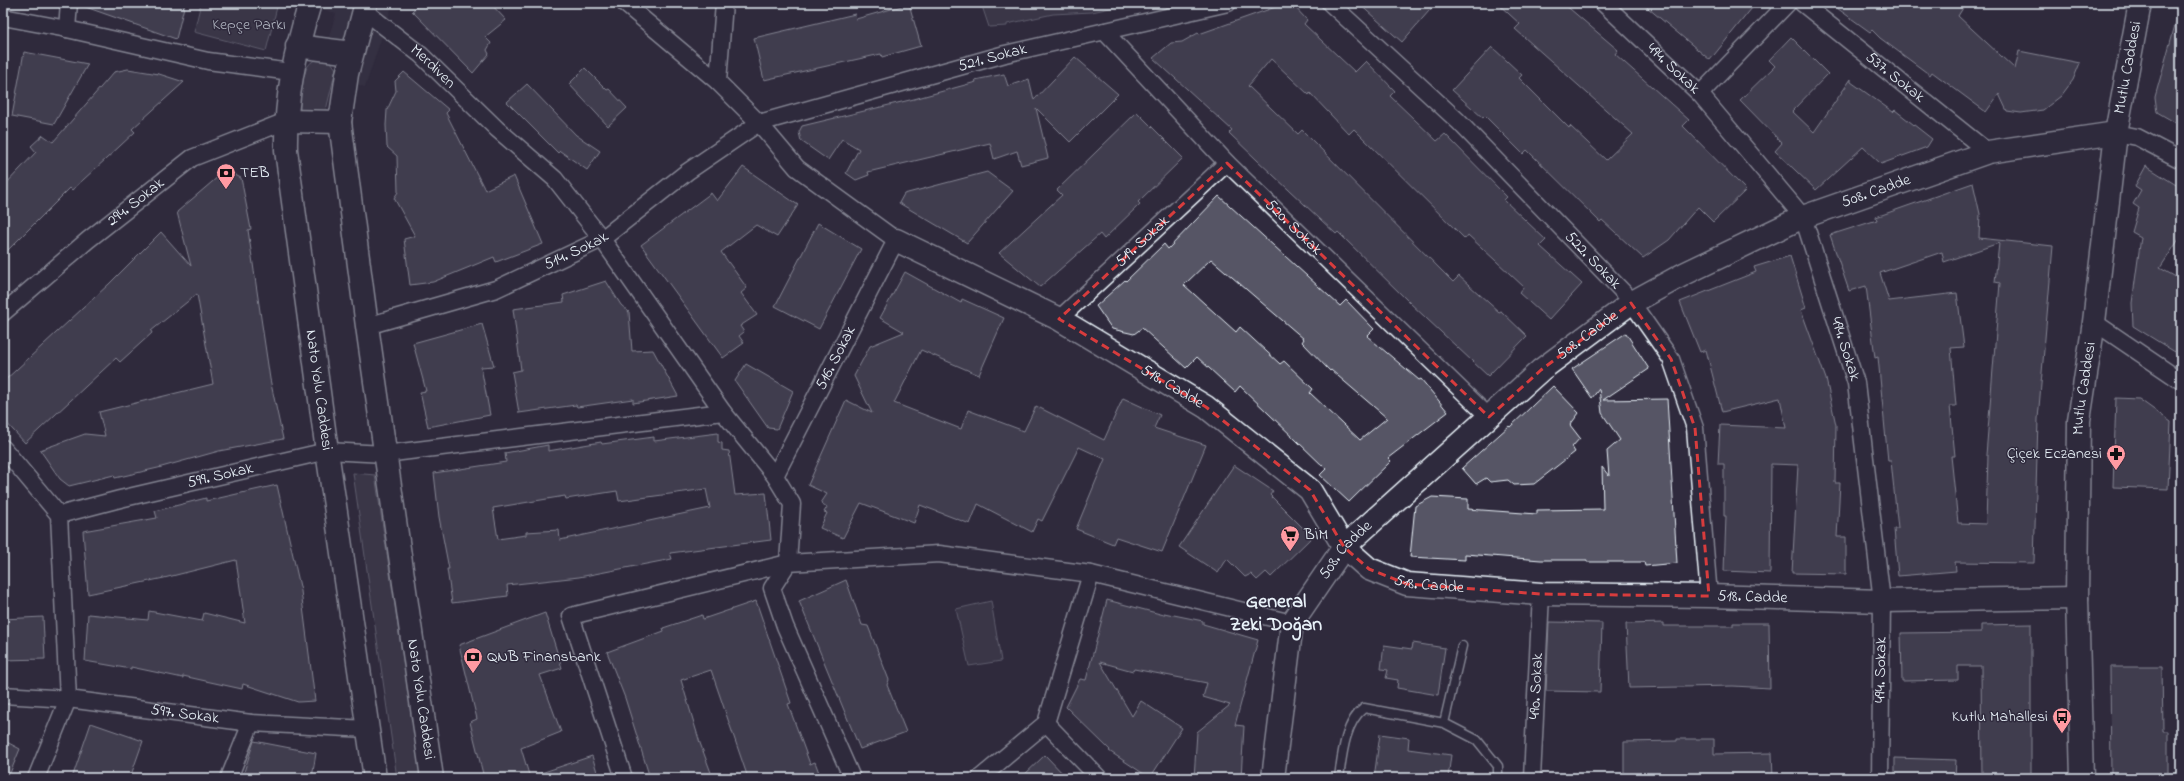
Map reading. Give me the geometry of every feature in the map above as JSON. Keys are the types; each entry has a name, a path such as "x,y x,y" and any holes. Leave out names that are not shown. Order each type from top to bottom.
{"street":[{"path":"67,29 69,3"},
{"name":"Nato Yolu Caddesi","path":"310,3 291,72 286,121 286,150 327,451 375,778"},
{"path":"624,3 718,82 759,123 797,168 896,240"},
{"path":"718,82 724,3"},
{"name":"521. Sokak","path":"759,123 1005,54 1228,3"},
{"name":"522. Sokak","path":"1330,3 1458,122 1631,303 1671,359 1695,428 1709,596"},
{"name":"494. Sokak","path":"1603,3 1700,94 1803,217 1856,383 1882,600 1880,778"},
{"path":"1700,94 1788,3"},
{"name":"537. Sokak","path":"1802,3 1988,152"},
{"name":"Mutlu Caddesi","path":"2082,778 2077,598 2079,420 2094,322 2116,133 2140,3"},
{"name":"Nato Yolu Caddesi","path":"365,7 352,53 340,122 367,326 432,778"},
{"name":"Merdiven","path":"365,7 421,55 497,129 555,179 602,239 724,412 775,476 792,504 788,563"},
{"path":"3,17 67,29 208,61 291,72"},
{"name":"520. Sokak","path":"1104,31 1227,163 1489,417"},
{"path":"297,46 352,53"},
{"path":"286,121 340,122"},
{"name":"294. Sokak","path":"3,313 88,240 192,158 286,121"},
{"name":"514. Sokak","path":"367,326 496,289 602,239 687,172 759,123"},
{"path":"2116,133 2138,137 2181,160"},
{"name":"508. Cadde","path":"1273,778 1292,623 1344,547 1541,370 1631,303 1686,273 1803,217 1988,152 2116,133"},
{"name":"519. Sokak","path":"1059,319 1227,163"},
{"name":"518. Cadde","path":"896,240 1059,319 1213,412 1310,490 1344,547 1369,570 1407,584 1541,594 1882,600 2077,598"},
{"name":"516. Sokak","path":"775,476 896,240"},
{"path":"2094,322 2181,381"},
{"name":"599. Sokak","path":"59,515 120,499 327,451 385,454 724,412"},
{"path":"3,448 59,515 68,699 36,778"},
{"path":"624,778 571,616 788,563 939,554 1091,574 1292,623"},
{"path":"788,563 772,588 785,626 852,778"},
{"path":"980,778 1046,724 1091,574"},
{"name":"490. Sokak","path":"1532,778 1541,594"},
{"name":"597. Sokak","path":"3,695 68,699 251,723 368,729"},
{"path":"229,778 251,723"},
{"path":"1046,724 1099,778"}],"lane":[{"path":"1444,723 1462,646"},
{"path":"1339,778 1343,750 1356,714 1364,708 1444,723 1477,740 1498,766 1498,778"}],"highlighted area":[{"path":"1227,163 1489,417 1541,370 1631,303 1671,359 1695,428 1709,596 1541,594 1407,584 1369,569 1344,547 1310,490 1206,407 1059,319"}],"shaded area":[{"path":"306,3 354,3 376,11 379,3 393,3 365,87 352,83 345,42 329,36 336,14"}],"green space":[{"name":"Kepçe Parkı","path":"201,3 278,3 266,51 194,32"},
{"path":"981,3 1133,3 1092,12 1053,14 1007,24 1007,26 989,27"},
{"path":"321,59 331,62 336,69 326,110 322,113 300,110 300,100 306,70 309,64 315,60"},
{"path":"353,473 375,475 421,778 397,778"},
{"path":"991,601 1001,661 969,666 956,609"}],"building":[{"path":"81,3 185,3 176,39 80,5"},
{"path":"421,3 490,3 506,20 485,37 491,43 487,50 489,54 473,73 412,11"},
{"path":"1287,3 1291,3 1307,20 1304,24 1355,72 1366,61 1395,91 1390,96 1437,141 1445,134 1507,197 1504,200 1546,240 1540,246 1582,284 1549,320 1519,293 1524,287 1468,235 1465,239 1354,129 1349,134 1310,93 1309,95 1271,59 1248,86 1298,134 1302,130 1453,282 1459,276 1499,312 1501,311 1527,336 1488,376 1410,303 1338,232 1336,234 1257,160 1229,133 1232,130 1153,58 1171,43 1182,42 1198,33 1199,34"},
{"path":"1358,3 1436,3 1402,42"},
{"path":"1497,3 1563,3 1618,50 1615,54 1689,120 1683,126 1746,190 1713,222 1698,207 1669,240 1643,258 1602,220 1600,222 1527,150 1523,154 1485,116 1483,118 1452,90 1492,47 1522,75 1519,78 1569,128 1570,126 1606,160 1633,134 1515,29 1520,24"},
{"path":"1642,3 1756,3 1710,60"},
{"path":"1830,3 1966,3 1958,16 2015,69 2019,51 2080,63 2073,80 2061,96 2043,110 2021,113 2007,111 1999,94 1986,112 1932,72 1930,75 1880,38 1872,30 1870,32"},
{"path":"909,4 921,46 882,57 881,54 764,80 754,38 855,14 856,19"},
{"path":"2177,18 2181,19 2181,126 2157,112 2155,97"},
{"path":"1791,37 1828,74 1792,111 1814,132 1851,79 1851,82 1893,112 1895,110 1932,139 1927,147 1881,164 1863,147 1816,190 1775,151 1782,143 1740,100 1775,66 1769,60"},
{"path":"24,52 88,64 54,124 12,116"},
{"path":"1075,57 1118,94 1070,142 1036,108 1048,158 1021,165 1017,151 994,159 990,143 868,172 869,175 856,180 846,173 859,149 842,139 828,160 801,141 799,132 802,126 914,99 976,82 975,80 1004,74 1008,86 1029,79 1034,100"},
{"path":"585,68 607,90 609,89 627,108 608,126 569,84"},
{"path":"128,69 159,74 184,82 132,129 135,132 72,190 70,188 3,255 3,187 36,152 31,146 43,135 53,142 114,72"},
{"path":"404,72 449,110 446,113 485,190 514,176 543,244 496,262 494,257 433,282 410,285 404,239 415,236 394,198 398,192 397,156 387,147 386,125 387,110 396,91 395,81"},
{"path":"527,84 576,135 600,151 587,170 560,151 558,153 507,102"},
{"path":"1137,112 1183,158 1138,202 1140,204 1104,239 1100,234 1040,287 999,253 1062,195 1057,190"},
{"path":"2146,166 2181,188 2181,236 2160,268 2181,280 2181,343 2175,352 2133,326 2132,303 2141,237 2132,232 2139,208 2133,204 2141,190 2135,186"},
{"path":"743,167 798,205 777,237 756,225 721,252 747,288 741,293 757,315 740,326 744,332 739,336 744,343 723,358 641,245 711,193 717,201"},
{"path":"229,172 241,178 251,229 248,230 270,379 283,439 219,451 115,478 114,475 69,486 60,479 40,450 85,434 105,436 99,412 213,384 197,294 151,331 152,333 120,362 116,358 25,443 3,419 3,382 109,284 161,232 191,266 177,212 219,176"},
{"path":"987,172 1013,191 967,243 899,203 904,194"},
{"path":"1973,183 1980,214 1979,238 2053,246 2038,419 2034,563 1955,562 1956,571 1898,576 1894,529 1898,529 1891,461 1888,461 1878,357 1875,358 1866,286 1849,291 1830,235 1877,220 1876,217","holes":["1999,243 1995,282 2000,283 1986,455 1988,455 1986,524 1958,523 1951,456 1955,456 1950,406 1956,406 1951,348 1964,347 1957,293 1889,301 1880,273 1942,252 1944,262"]},
{"path":"1219,196 1340,306 1346,300 1374,329 1367,336 1419,380 1421,379 1448,412 1388,458 1391,461 1349,502 1320,475 1326,469 1240,386 1235,392 1197,357 1186,368 1142,328 1134,334 1112,329 1096,306 1125,280 1126,281 1164,244 1168,249","holes":["1211,259 1304,339 1302,342 1330,371 1331,370 1387,418 1360,440 1310,393 1313,389 1284,361 1280,364 1240,327 1236,332 1184,285"]},
{"path":"818,223 861,249 819,329 775,306"},
{"path":"1790,256 1806,308 1801,310 1826,379 1836,425 1835,483 1840,483 1837,537 1846,537 1846,574 1792,573 1798,465 1771,464 1770,573 1724,571 1726,516 1724,516 1724,464 1718,464 1720,425 1786,428 1780,398 1722,412 1706,350 1700,352 1680,302 1756,272 1754,267"},
{"path":"905,272 961,303 962,299 1004,318 979,375 921,350 894,403 961,429 968,410 1024,431 1036,406 1104,440 1123,398 1160,415 1154,428 1206,445 1162,552 1116,537 1113,544 1076,529 1105,459 1079,447 1042,521 1038,519 1032,532 978,504 970,524 920,505 914,523 861,503 843,538 820,528 827,513 824,512 827,507 821,503 827,494 808,485 846,400 872,413 854,376 870,346 904,332 880,318"},
{"path":"606,281 621,305 629,312 632,351 653,350 678,396 633,403 633,399 519,413 512,372 521,370 513,309 564,302 563,295"},
{"path":"482,324 494,366 481,367 490,415 428,427 420,392 426,391 413,343"},
{"path":"1626,333 1649,369 1603,400 1667,399 1677,563 1645,566 1644,562 1541,560 1465,554 1465,560 1410,557 1415,506 1432,497 1468,499 1468,509 1537,514 1537,510 1603,509 1602,467 1609,476 1607,451 1620,440 1602,413 1599,389 1592,398 1572,369"},
{"path":"746,364 793,391 777,429 768,428 735,381"},
{"path":"1553,386 1579,413 1570,425 1580,438 1572,447 1575,452 1534,484 1514,485 1508,480 1490,482 1486,478 1476,484 1462,468 1509,426 1510,427"},
{"path":"2116,398 2139,399 2171,422 2168,489 2113,487"},
{"path":"718,433 718,442 722,443 722,450 729,451 735,495 766,493 771,540 670,553 672,559 579,577 507,585 508,596 452,603 447,569 449,569 439,517 434,473 506,462 505,453 548,445 548,451 601,442 602,444 654,437 654,441","holes":["706,489 710,508 560,540 559,530 526,532 526,535 498,539 493,508 565,496 566,499 617,491 619,501"]},
{"path":"1234,465 1273,491 1270,495 1312,537 1271,577 1266,572 1257,580 1251,574 1245,577 1227,559 1218,573 1179,547"},
{"path":"277,485 301,591 315,701 298,702 243,684 242,689 183,676 183,678 131,667 131,669 85,661 88,614 148,620 149,611 202,621 204,613 245,623 236,560 164,578 88,594 83,531 157,518 155,511 206,498 206,501"},
{"path":"846,580 862,625 868,626 889,680 887,685 906,732 860,749 799,601"},
{"path":"1107,600 1164,615 1164,613 1203,621 1203,624 1258,640 1235,725 1244,726 1241,778 1194,778 1197,732 1230,705 1203,697 1207,683 1134,669 1133,671 1100,662 1132,716 1141,701 1182,728 1150,778 1109,751 1110,750 1066,707 1080,679 1086,680"},
{"path":"756,601 791,703 788,704 810,764 815,762 821,778 748,778 711,670 681,680 700,743 713,778 650,778 625,698 607,652 664,631 663,628 702,615 703,619"},
{"path":"545,613 562,668 540,675 561,732 521,748 530,778 484,778 470,722 477,719 459,645"},
{"path":"43,617 45,659 3,660 3,619"},
{"path":"1549,622 1602,623 1600,692 1546,691"},
{"path":"1664,623 1664,626 1733,626 1733,623 1769,623 1770,688 1733,686 1629,688 1626,624"},
{"path":"2031,624 2031,778 1982,778 1981,666 1958,666 1958,680 1902,681 1901,633 1981,632 1981,625"},
{"path":"1413,643 1445,648 1438,695 1397,688 1398,680 1386,678 1388,670 1381,669 1384,645 1412,649"},
{"path":"2110,667 2162,667 2163,731 2168,731 2168,776 2111,776"},
{"path":"91,723 143,741 130,778 72,778"},
{"path":"1380,734 1409,738 1408,749 1451,755 1448,778 1374,778"},
{"path":"1677,739 1714,739 1714,754 1772,753 1773,778 1624,778 1624,742 1677,741"},
{"path":"3,740 20,749 8,778 3,778"},
{"path":"254,741 316,753 312,778 242,778"},
{"path":"1045,755 1067,778 1021,778"},
{"path":"592,756 599,778 535,778 535,775"},
{"path":"1895,758 1956,760 1955,778 1895,778"}],"place":[{"name":"TEB","path":"226,190"},
{"name":"Çiçek Eczanesi","path":"2116,471"},
{"name":"BİM","path":"1290,552"},
{"name":"QNB Finansbank","path":"473,674"},
{"name":"Kutlu Mahallesi","path":"2062,734"}],"district":[{"name":"General Zeki Doğan","path":"1276,614"}]}
